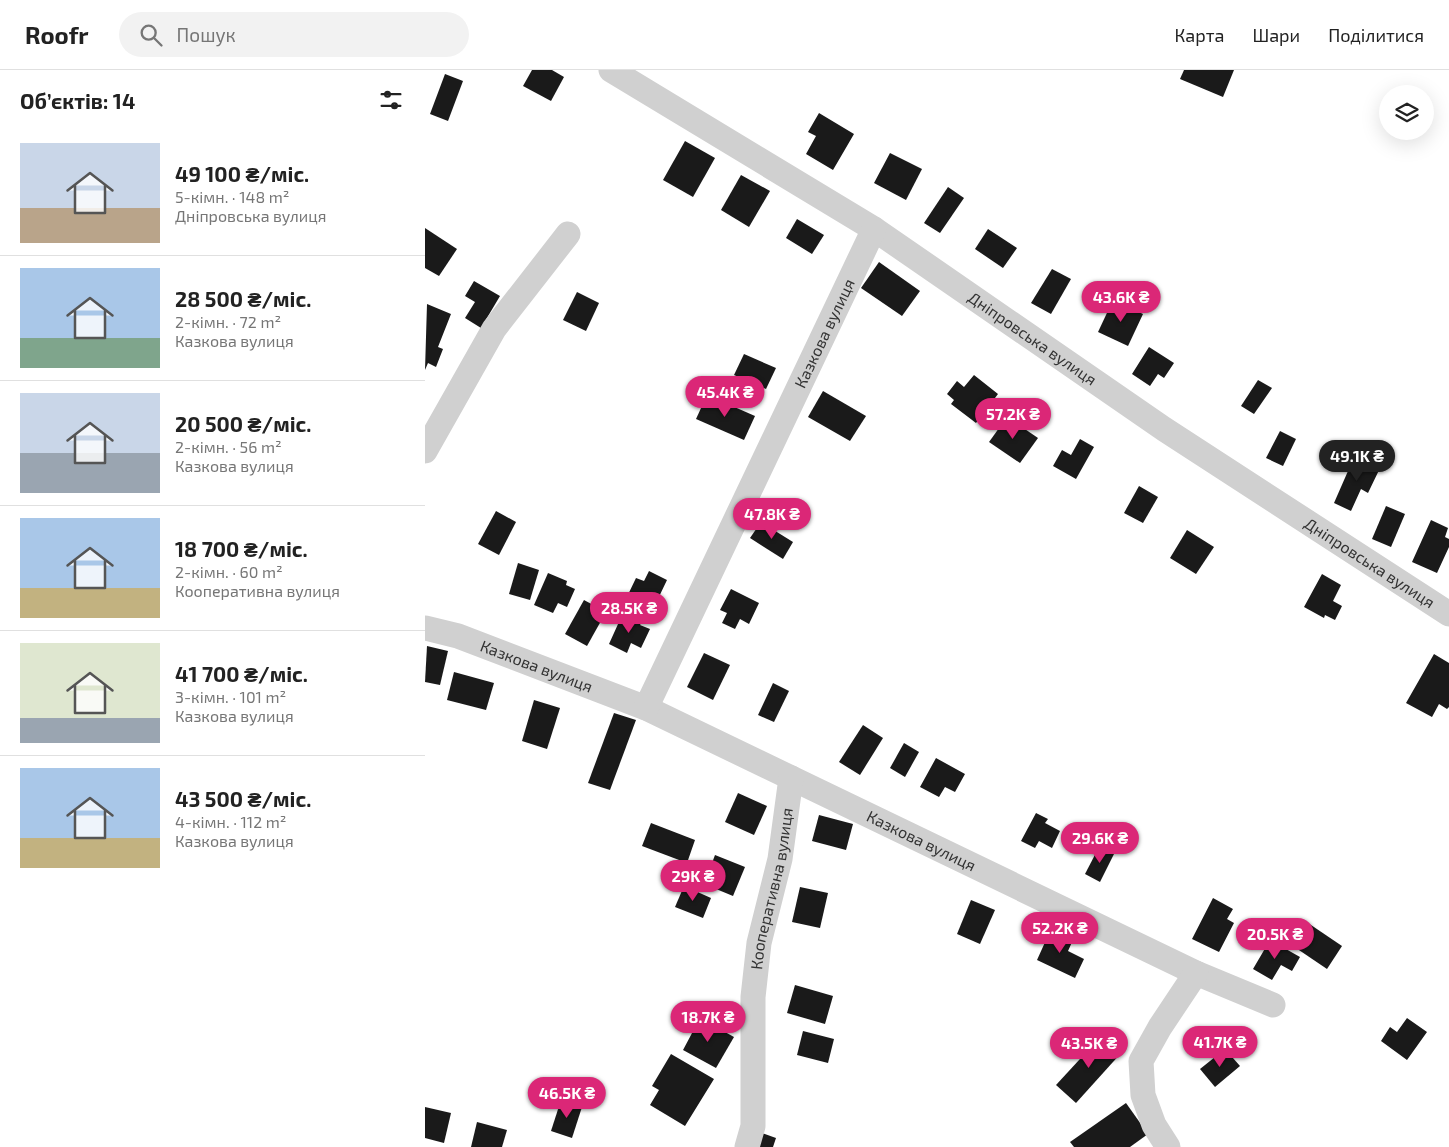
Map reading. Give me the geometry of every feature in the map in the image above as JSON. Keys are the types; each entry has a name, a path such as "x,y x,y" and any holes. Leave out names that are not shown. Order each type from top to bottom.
{"street":[{"name":"Дніпровська вулиця","path":"611,70 874,229 1164,429 1449,614"},
{"name":"Казкова вулиця","path":"646,708 874,229"},
{"path":"425,452 494,329 568,234"},
{"name":"Казкова вулиця","path":"425,628 459,636 646,708 1197,973 1273,1005"},
{"name":"Кооперативна вулиця","path":"747,1147 753,1126 753,997 758,952 780,859 791,778"},
{"path":"1168,1147 1154,1125 1143,1095 1141,1061 1160,1026 1197,973"}],"building":[{"path":"532,70 552,70 564,77 551,101 523,86"},
{"path":"1184,70 1234,70 1223,97 1180,79"},
{"path":"445,74 463,81 448,121 430,114"},
{"path":"819,113 854,134 833,170 806,154 816,136 808,132"},
{"path":"685,141 715,158 693,197 663,180"},
{"path":"890,153 922,169 906,200 874,183"},
{"path":"741,175 770,191 749,227 721,210"},
{"path":"948,187 964,198 940,233 924,223"},
{"path":"797,219 824,235 812,254 786,238"},
{"path":"425,228 457,249 439,276 425,268"},
{"path":"988,229 1017,248 1003,268 975,249"},
{"path":"879,262 920,291 902,316 861,288"},
{"path":"1052,269 1071,279 1051,314 1031,303"},
{"path":"474,281 500,296 481,328 465,318 475,302 465,296"},
{"path":"577,292 599,303 586,331 563,320"},
{"path":"1113,300 1143,314 1128,346 1098,332"},
{"path":"427,304 451,314 438,347 443,349 436,367 428,363 425,370"},
{"path":"1149,347 1174,363 1164,378 1158,374 1150,386 1132,374"},
{"path":"744,354 776,368 766,389 734,375"},
{"path":"974,375 998,394 976,423 951,404 954,400 947,394 957,381 964,387"},
{"path":"1258,380 1272,388 1254,414 1241,406"},
{"path":"823,391 866,416 850,441 808,417"},
{"path":"707,395 755,416 744,440 696,419"},
{"path":"1007,417 1038,438 1020,463 989,442"},
{"path":"1280,431 1296,439 1283,466 1266,458"},
{"path":"1080,439 1094,447 1076,479 1053,466 1062,450 1071,455"},
{"path":"1355,455 1381,466 1368,493 1361,489 1351,511 1334,503"},
{"path":"1139,486 1158,497 1143,523 1124,513"},
{"path":"1386,506 1405,514 1391,547 1372,539"},
{"path":"496,511 516,522 499,555 478,544"},
{"path":"1431,520 1448,528 1445,537 1449,539 1449,547 1437,573 1412,562"},
{"path":"761,522 793,542 783,559 750,538"},
{"path":"1187,530 1214,547 1196,574 1170,558"},
{"path":"518,563 539,570 530,600 509,594"},
{"path":"649,571 667,580 656,603 648,600 643,612 624,603 636,578 644,581"},
{"path":"548,573 567,581 566,585 575,589 567,607 558,603 553,613 534,605"},
{"path":"1322,574 1341,585 1333,601 1342,606 1335,620 1325,615 1324,618 1304,607"},
{"path":"731,589 759,603 749,624 740,619 735,629 722,623 727,613 720,610"},
{"path":"584,600 606,612 587,646 565,634"},
{"path":"623,613 642,622 640,625 650,629 641,648 631,643 627,653 609,644"},
{"path":"427,646 448,651 440,685 425,682"},
{"path":"704,653 730,665 713,700 687,687"},
{"path":"1434,654 1449,663 1449,707 1447,709 1439,704 1432,717 1406,703"},
{"path":"454,672 494,683 486,710 447,700"},
{"path":"773,683 789,691 774,722 758,715"},
{"path":"534,700 560,708 547,749 522,741"},
{"path":"614,713 636,720 610,790 588,783"},
{"path":"863,725 883,738 860,775 839,762"},
{"path":"904,743 919,752 905,777 890,768"},
{"path":"936,758 965,774 955,792 945,787 939,797 920,787"},
{"path":"738,793 767,806 754,835 725,822"},
{"path":"1036,813 1048,819 1045,823 1060,831 1052,848 1039,841 1035,848 1021,841"},
{"path":"819,815 853,824 846,850 812,841"},
{"path":"651,823 695,840 687,863 642,846"},
{"path":"1099,847 1114,854 1100,882 1085,874"},
{"path":"715,855 745,867 733,896 704,884"},
{"path":"684,886 711,898 703,918 675,907"},
{"path":"800,887 828,893 820,928 792,922"},
{"path":"1213,898 1233,909 1227,919 1234,923 1219,952 1192,939"},
{"path":"971,900 995,910 980,944 957,934"},
{"path":"1308,923 1342,946 1327,969 1293,946"},
{"path":"1051,929 1073,940 1068,951 1084,959 1075,978 1037,960"},
{"path":"1270,940 1300,957 1292,971 1281,965 1272,980 1253,969"},
{"path":"795,985 833,996 825,1024 787,1013"},
{"path":"700,1018 734,1037 716,1068 683,1050"},
{"path":"1407,1018 1427,1032 1407,1060 1381,1041 1390,1027 1397,1032"},
{"path":"803,1031 834,1039 828,1063 797,1055"},
{"path":"1103,1034 1122,1052 1076,1103 1056,1085"},
{"path":"1225,1049 1240,1066 1215,1087 1200,1069"},
{"path":"671,1054 714,1079 685,1126 650,1105 659,1090 652,1086"},
{"path":"561,1100 582,1107 572,1138 551,1131"},
{"path":"1126,1103 1148,1134 1130,1147 1074,1147 1070,1142"},
{"path":"425,1107 451,1113 444,1143 425,1138"},
{"path":"477,1122 507,1130 502,1147 471,1147"},
{"path":"759,1132 776,1138 773,1147 754,1147"}]}
